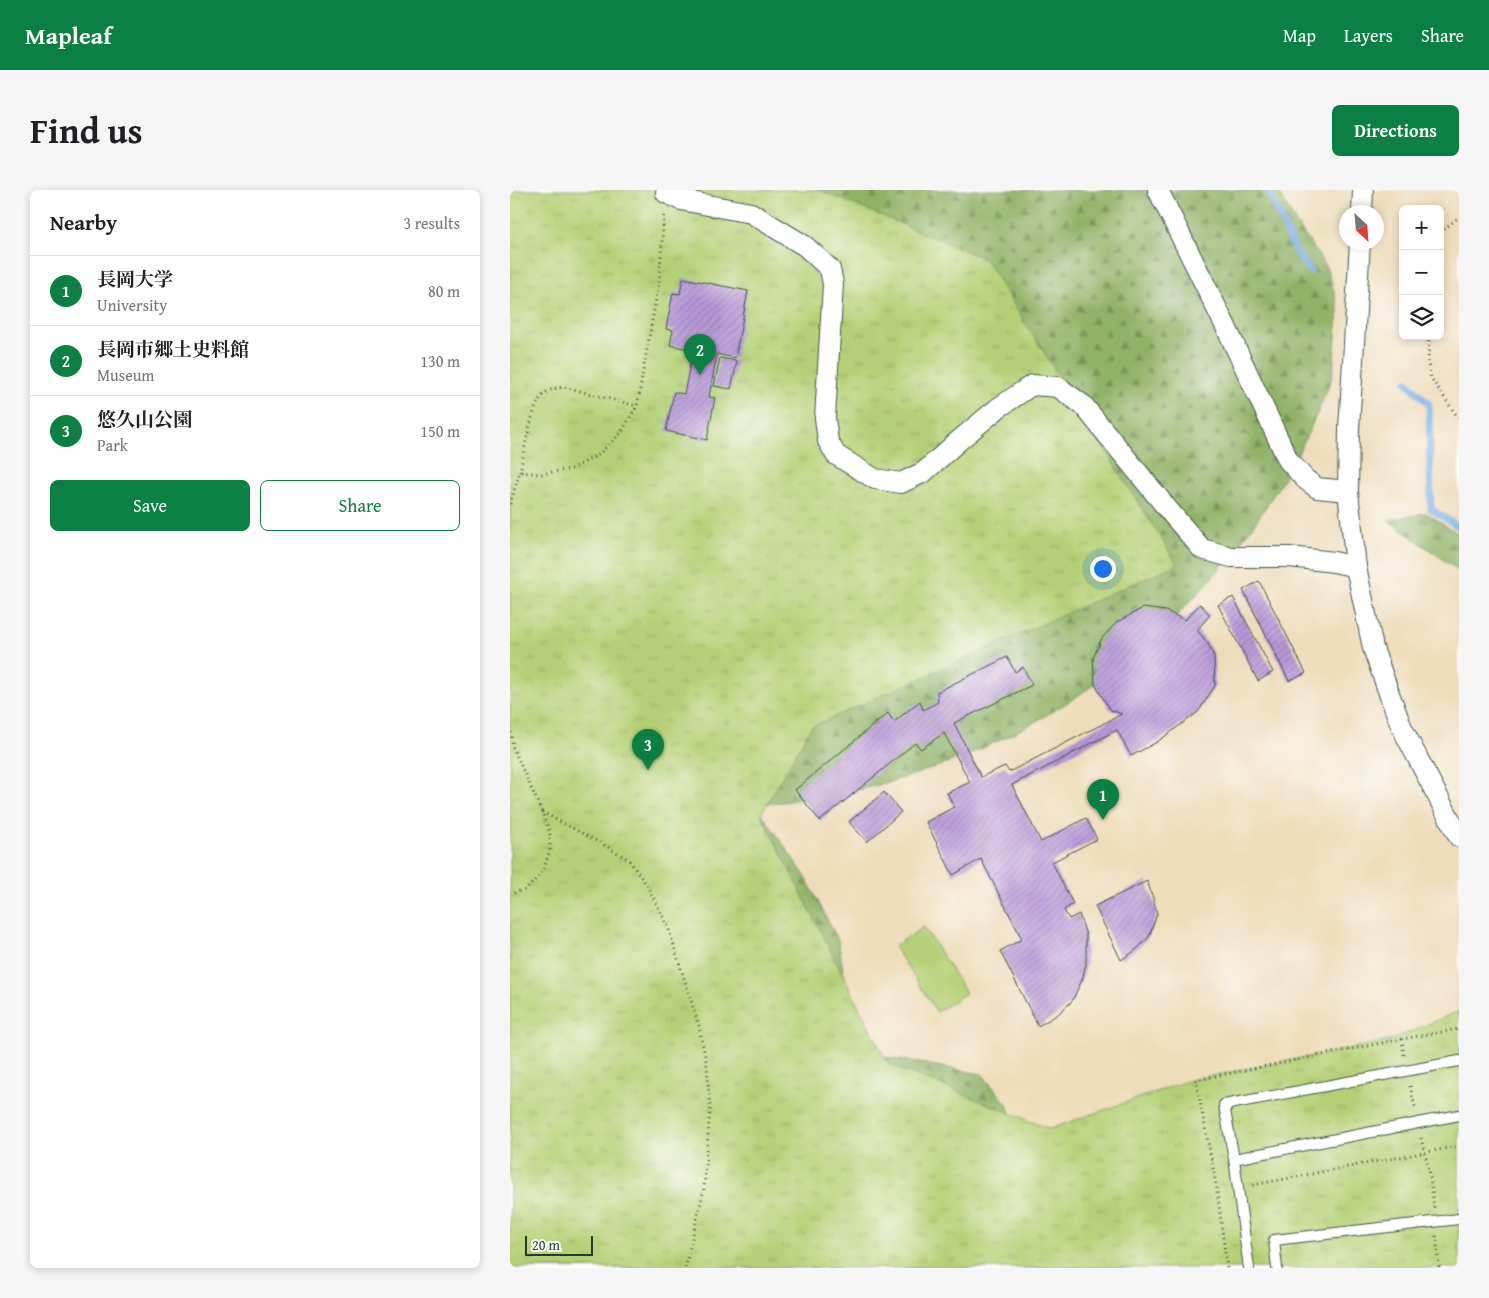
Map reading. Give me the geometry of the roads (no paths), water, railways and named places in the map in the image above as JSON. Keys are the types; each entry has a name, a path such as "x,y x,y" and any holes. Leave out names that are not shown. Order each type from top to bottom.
{"street":[{"path":"1158,190 1226,327 1288,460 1305,479 1317,488 1348,491"},
{"path":"1362,205 1363,190"},
{"path":"666,193 681,200 752,213 805,246 830,269 833,284 825,418 828,441 836,455 876,479 901,483 924,472 998,408 1032,385 1058,387 1084,405 1202,549 1232,557 1290,557 1334,562 1356,567"},
{"path":"1360,250 1349,429 1348,491 1356,567 1373,648 1402,728 1459,837"}],"lane":[{"path":"1249,1268 1234,1159 1224,1105 1459,1061"},
{"path":"1234,1159 1459,1115"},
{"path":"1277,1268 1274,1240 1459,1219"}],"waterway":[{"path":"1268,190 1296,252 1310,271"},
{"path":"1407,382 1429,404 1431,509 1459,527"}],"place":[{"name":"長岡市郷土史料館","path":"700,375"},
{"name":"悠久山公園","path":"648,770"},
{"name":"長岡大学","path":"1103,820"}]}
